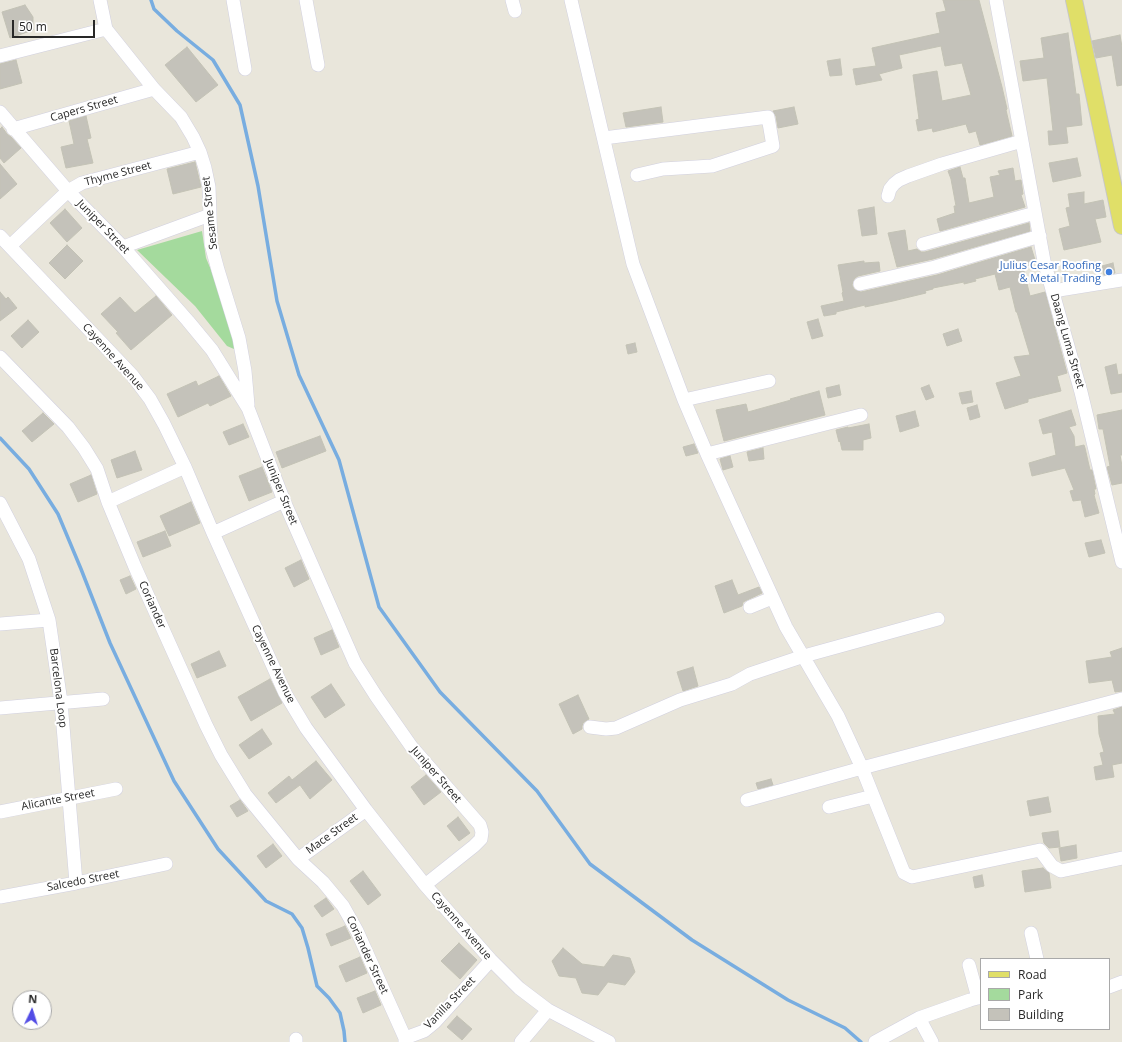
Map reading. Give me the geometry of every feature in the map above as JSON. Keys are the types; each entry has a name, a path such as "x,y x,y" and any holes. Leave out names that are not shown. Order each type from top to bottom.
{"main road":[{"path":"1074,0 1122,226"}],"street":[{"name":"Sesame Street","path":"100,0 106,29 154,89 181,117 200,152 209,187 211,244 239,338 245,371 248,408"},
{"path":"233,0 245,69"},
{"path":"306,0 318,65"},
{"path":"571,0 633,264 684,400 786,627 838,716 874,796 904,873 912,876 1040,850 1052,866 1061,871 1122,858"},
{"name":"Daang Luma Street","path":"996,0 1044,261 1081,392 1122,562"},
{"path":"0,56 106,29"},
{"name":"Capers Street","path":"13,129 154,89"},
{"name":"Juniper Street","path":"0,112 13,129 68,191 123,247 212,350 248,408 284,501 355,663 411,746 480,825 482,832 481,838 474,846 425,885"},
{"path":"604,138 768,117 773,146 712,166 663,169 637,175"},
{"path":"888,196 890,189 894,184 908,176 942,164 1022,141"},
{"name":"Thyme Street","path":"10,246 68,191 82,183 200,152"},
{"path":"923,244 1035,213"},
{"path":"123,247 210,215"},
{"name":"Cayenne Avenue","path":"0,236 132,375 150,399 185,467 285,693 306,728 366,810 425,885 491,960 519,988 548,1010 609,1042"},
{"path":"860,284 942,265 1040,236"},
{"path":"1053,291 1122,280"},
{"name":"Coriander","path":"0,357 68,427 84,448 97,469 108,502 135,567 186,682 221,755 245,794 298,859"},
{"path":"684,400 769,382"},
{"path":"707,454 861,415"},
{"path":"108,502 185,467"},
{"path":"213,533 284,501"},
{"name":"Barcelona Loop","path":"0,503 29,559 48,620 61,702 76,883"},
{"path":"750,606 772,598"},
{"path":"590,727 606,729 616,728 680,700 732,684 750,674 804,656 938,619"},
{"path":"0,624 48,620"},
{"path":"0,708 103,698"},
{"path":"748,800 1122,699"},
{"name":"Alicante Street","path":"0,812 116,789"},
{"path":"829,807 874,796"},
{"name":"Mace Street","path":"298,859 366,810"},
{"name":"Coriander Street","path":"298,859 323,882 343,906 357,931 405,1040"},
{"name":"Salcedo Street","path":"0,897 166,864"},
{"path":"1031,933 1037,958"},
{"name":"Vanilla Street","path":"405,1040 424,1031 435,1022 491,960"},
{"path":"875,1042 918,1018 953,1005 979,998 969,965"},
{"path":"1110,987 1122,982"},
{"path":"1110,992 1122,992"},
{"path":"521,1042 548,1010"},
{"path":"918,1018 932,1042"}],"green space":[{"path":"202,231 206,258 222,296 236,342 234,349 227,346 195,306 137,250"}],"building":[{"path":"943,0 979,0 1002,87 1012,136 980,145 976,131 969,133 966,124 933,132 932,128 918,131 916,120 919,119 913,75 937,71 942,101 971,95 962,63 945,66 941,46 899,55 902,68 879,74 882,80 856,85 853,69 876,66 872,48 940,33 936,13 946,11"},
{"path":"25,5 33,17 33,30 10,38 2,12"},
{"path":"1068,33 1076,94 1079,94 1082,125 1066,127 1068,143 1049,145 1048,131 1053,131 1047,78 1023,81 1020,61 1044,58 1041,38"},
{"path":"1120,35 1122,47 1122,85 1117,86 1112,55 1096,58 1092,41"},
{"path":"187,47 218,85 196,102 165,65"},
{"path":"840,59 842,75 830,76 827,61"},
{"path":"16,60 22,83 0,89 0,64"},
{"path":"661,107 663,122 626,127 623,113"},
{"path":"794,107 798,124 778,128 776,116 773,111"},
{"path":"86,116 91,138 87,139 93,163 66,168 61,147 74,144 69,121"},
{"path":"2,127 21,148 4,163 0,158 0,129"},
{"path":"1077,158 1081,176 1053,182 1049,163"},
{"path":"195,162 201,187 173,194 167,169"},
{"path":"0,164 17,184 0,199"},
{"path":"960,167 963,178 965,178 969,203 994,197 990,177 1000,175 998,171 1013,168 1015,181 1021,180 1023,194 1021,195 1025,207 940,231 937,219 955,213 954,206 956,206 948,171"},
{"path":"1084,192 1084,204 1103,200 1106,217 1095,219 1101,242 1064,250 1059,229 1070,226 1066,208 1070,207 1068,194"},
{"path":"874,207 877,234 862,236 858,210"},
{"path":"65,209 82,228 67,242 50,223"},
{"path":"1029,223 1030,231 933,259 897,267 888,233 905,230 908,251 917,249 921,252 925,252"},
{"path":"67,245 83,261 65,279 49,263"},
{"path":"1031,247 1036,263 1023,267 1030,296 1045,292 1067,373 1057,376 1061,391 1028,399 1028,402 1005,409 996,383 1021,376 1014,357 1030,355 1016,312 1010,287 999,290 995,274 975,279 976,281 964,284 964,282 933,288 925,291 926,293 865,307 865,305 824,316 821,306 844,301 838,265 864,261 864,263 879,262 880,271 858,276 853,281 852,285 854,289 861,292 937,275"},
{"name":"Julius Cesar Roofing & Metal Trading","path":"1113,263 1115,273 1104,275 1102,266"},
{"path":"0,292 6,299 8,297 17,308 0,321"},
{"path":"156,296 172,315 131,350 116,333 118,332 101,314 120,297 135,313"},
{"path":"818,319 823,336 812,339 807,322"},
{"path":"28,320 39,332 22,348 11,336"},
{"path":"958,329 962,341 947,346 943,334"},
{"path":"635,343 637,352 628,354 626,345"},
{"path":"1116,364 1118,375 1122,374 1122,392 1111,394 1105,367"},
{"path":"219,376 231,396 210,406 208,403 178,417 167,394 196,381 198,386"},
{"path":"839,385 841,395 828,398 826,388"},
{"path":"929,385 934,397 926,400 921,388"},
{"path":"819,391 825,415 724,441 716,410 746,404 748,412"},
{"path":"971,391 973,402 962,404 959,393"},
{"path":"977,405 980,417 970,420 967,408"},
{"path":"1071,410 1076,425 1069,427 1074,436 1075,447 1084,445 1096,489 1094,489 1094,495 1099,513 1085,517 1081,500 1073,501 1070,491 1074,490 1065,468 1032,476 1029,463 1056,455 1052,432 1043,434 1039,420"},
{"path":"1122,410 1122,455 1120,455 1122,466 1122,483 1112,485 1107,467 1110,466 1103,429 1099,429 1097,415"},
{"path":"915,411 919,426 900,432 896,416"},
{"path":"43,413 54,424 32,442 22,431"},
{"path":"243,424 249,437 229,445 223,432"},
{"path":"869,424 871,438 863,440 863,450 842,450 836,430"},
{"path":"320,436 326,451 282,468 276,452"},
{"path":"694,444 698,453 686,456 683,447"},
{"path":"763,448 764,459 749,461 747,452"},
{"path":"135,451 142,470 117,478 111,460"},
{"path":"730,456 733,467 723,470 720,459"},
{"path":"262,467 272,492 249,501 239,476"},
{"path":"91,475 97,494 78,502 70,484"},
{"path":"191,502 200,523 169,536 160,516"},
{"path":"165,531 171,546 143,557 137,542"},
{"path":"1101,540 1105,553 1089,557 1085,543"},
{"path":"301,560 309,579 294,587 285,568"},
{"path":"130,576 136,589 126,594 120,580"},
{"path":"732,580 738,595 759,587 762,593 743,602 742,606 724,613 715,586"},
{"path":"332,630 339,647 321,655 314,638"},
{"path":"1122,648 1122,691 1115,692 1112,680 1089,683 1086,661 1112,657 1110,652"},
{"path":"219,651 226,666 197,678 191,664"},
{"path":"693,667 698,686 683,691 677,672"},
{"path":"270,679 282,703 251,721 238,697"},
{"path":"331,684 345,705 325,718 311,697"},
{"path":"578,695 589,719 583,723 582,729 573,734 559,704"},
{"path":"1122,707 1122,763 1112,765 1114,777 1096,780 1094,767 1103,765 1100,753 1104,752 1099,734 1098,716 1115,714 1113,710"},
{"path":"262,729 272,744 249,759 239,745"},
{"path":"316,761 332,780 310,799 300,785 276,803 268,793 289,776 292,780"},
{"path":"426,775 441,792 424,805 411,787"},
{"path":"771,779 773,785 758,789 756,783"},
{"path":"1048,797 1051,812 1030,816 1027,801"},
{"path":"240,800 248,811 237,817 230,806"},
{"path":"458,817 470,833 459,841 447,826"},
{"path":"1058,831 1060,847 1049,848 1044,843 1042,833"},
{"path":"273,844 282,856 266,868 257,856"},
{"path":"1076,845 1077,858 1061,861 1059,848"},
{"path":"1043,868 1049,873 1051,888 1025,892 1022,871"},
{"path":"363,871 381,895 368,905 350,881"},
{"path":"982,875 984,886 975,888 973,877"},
{"path":"326,898 334,909 322,917 314,906"},
{"path":"345,926 351,938 331,946 326,934"},
{"path":"459,943 477,960 460,979 441,961"},
{"path":"563,948 582,964 604,967 613,955 630,958 635,972 625,985 608,982 598,995 582,993 576,978 559,976 552,961"},
{"path":"360,957 367,973 346,982 339,966"},
{"path":"375,991 381,1005 363,1013 357,998"},
{"path":"457,1016 472,1029 462,1040 447,1027"}],"waterway":[{"path":"151,0 154,9 177,31 213,60 240,105 258,186 277,301 299,375 339,460 379,607 440,692 537,791 590,864 692,940 788,1000 845,1028 861,1042"},
{"path":"0,438 29,469 58,514 110,643 174,781 218,849 266,901 292,914 302,928 317,986 329,998 340,1013 345,1042"}],"place":[{"name":"Julius Cesar Roofing & Metal Trading","path":"1109,272"}]}
